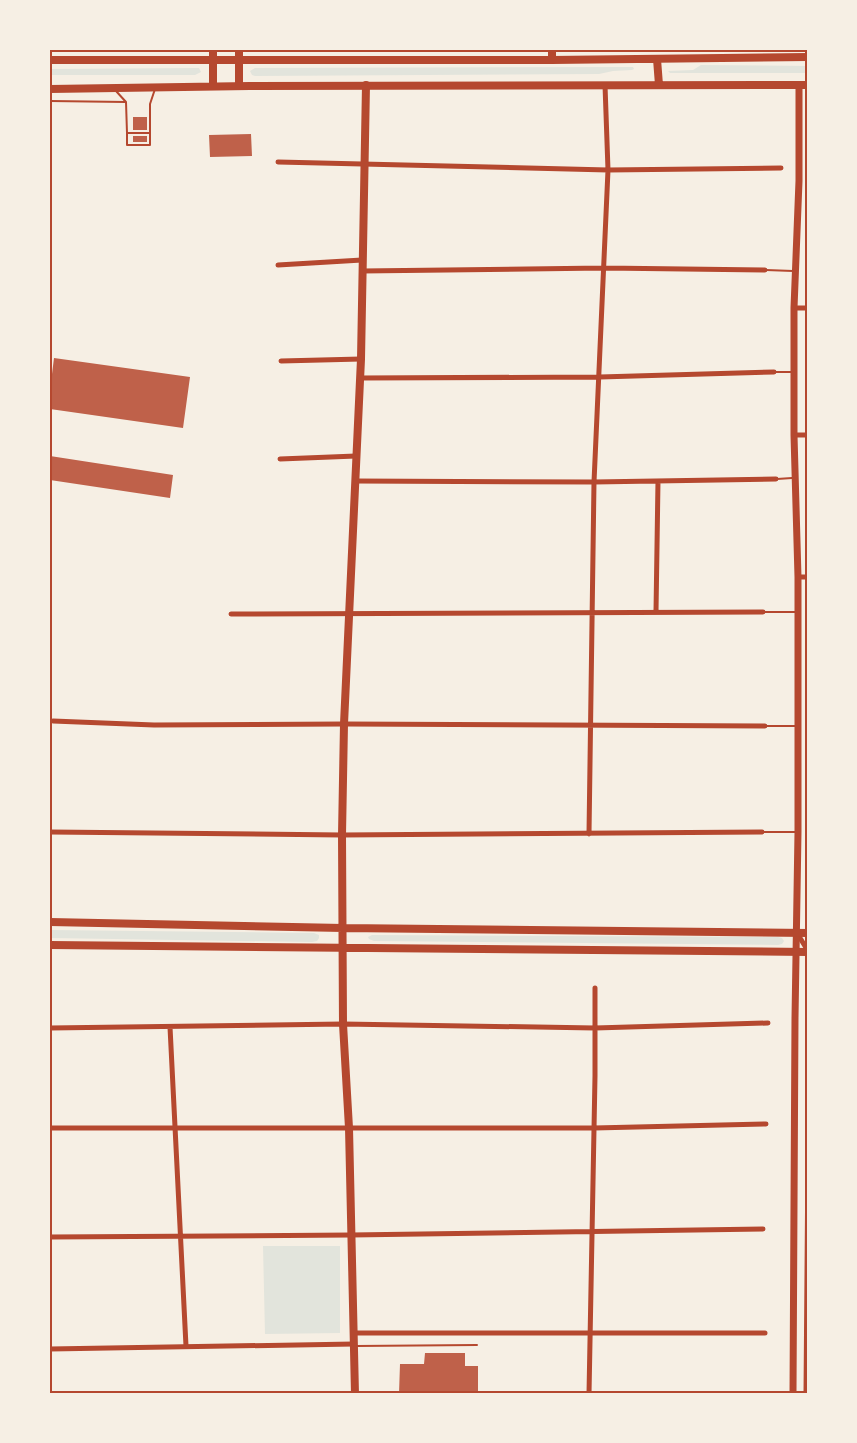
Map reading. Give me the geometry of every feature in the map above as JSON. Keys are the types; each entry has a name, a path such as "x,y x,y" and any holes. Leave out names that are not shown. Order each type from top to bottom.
{"main road":[{"path":"213,50 213,86"},
{"path":"239,50 239,86"},
{"path":"552,50 552,60"},
{"path":"50,60 552,60 657,59 791,53 807,57"},
{"path":"657,59 659,85"},
{"path":"50,89 366,85 803,85"},
{"path":"355,1394 349,1128 343,1024 342,835 348,614 361,359 366,85"},
{"path":"50,922 807,933"},
{"path":"50,945 807,952"}],"street":[{"path":"589,834 594,482 609,170 605,85"},
{"path":"793,1394 798,832 798,577 794,435 794,308 803,85"},
{"path":"278,162 609,170 781,168"},
{"path":"278,265 362,260"},
{"path":"362,271 604,268 765,270"},
{"path":"794,308 807,308"},
{"path":"281,361 361,359"},
{"path":"360,378 774,372"},
{"path":"794,435 807,435"},
{"path":"280,459 356,456"},
{"path":"355,481 594,482 776,478"},
{"path":"656,612 658,481"},
{"path":"798,577 807,577"},
{"path":"231,614 764,612"},
{"path":"53,721 154,725 765,726"},
{"path":"50,832 342,835 762,832"},
{"path":"797,933 807,952"},
{"path":"589,1394 595,988"},
{"path":"50,1028 343,1024 595,1028 768,1023"},
{"path":"171,1027 186,1346"},
{"path":"50,1128 594,1128 766,1124"},
{"path":"806,1394 807,1152"},
{"path":"50,1237 763,1229"},
{"path":"353,1334 765,1333"},
{"path":"50,1349 354,1345"}],"lane":[{"path":"111,88 118,92 126,102 126,145 150,145 150,104 156,87"},
{"path":"50,101 126,102"},
{"path":"127,133 150,133"},
{"path":"765,270 796,271"},
{"path":"774,372 794,372"},
{"path":"776,478 795,478"},
{"path":"764,612 798,612"},
{"path":"765,726 798,726"},
{"path":"762,832 798,832"},
{"path":"354,1345 477,1345"}],"shaded area":[{"path":"701,65 807,66 807,73 670,73 668,71 693,70"},
{"path":"633,67 632,70 599,74 255,76 250,71 255,68"},
{"path":"199,68 201,72 195,75 50,75 50,69"},
{"path":"50,930 314,933 319,935 319,938 312,942 50,938"},
{"path":"372,935 778,937 784,941 778,945 374,941 368,937"},
{"path":"263,1246 340,1246 340,1333 265,1334"}],"building":[{"path":"133,117 147,117 147,130 133,130"},
{"path":"251,134 252,156 210,157 209,135"},
{"path":"133,136 147,136 147,142 133,142"},
{"path":"54,358 190,377 183,428 50,409"},
{"path":"50,456 173,475 170,498 50,480"},
{"path":"425,1353 465,1353 465,1366 478,1366 478,1394 399,1394 400,1364 424,1364"}]}
